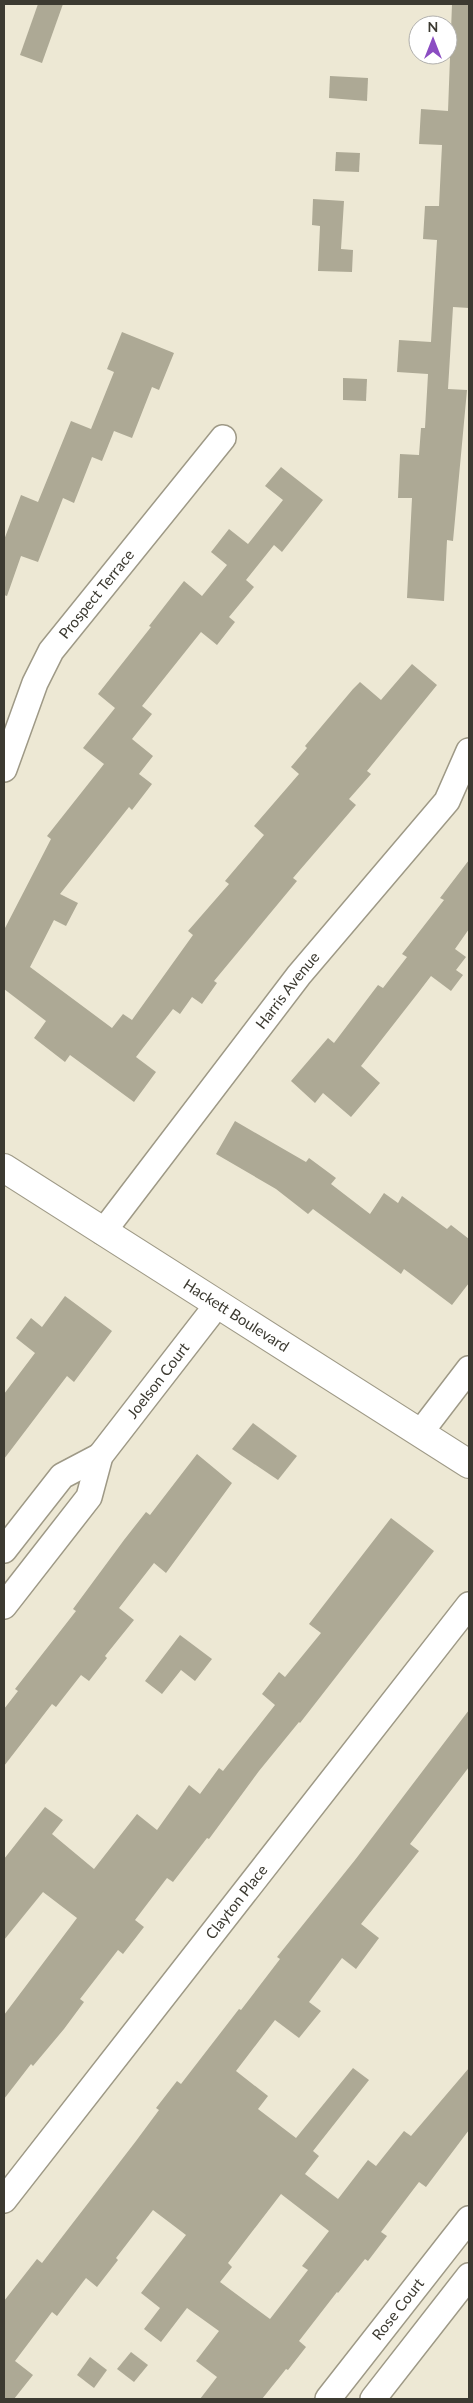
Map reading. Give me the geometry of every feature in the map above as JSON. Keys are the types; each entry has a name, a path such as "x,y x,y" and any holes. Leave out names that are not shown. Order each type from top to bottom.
{"street":[{"name":"Prospect Terrace","path":"4,769 32,692 51,651 223,438"},
{"name":"Harris Avenue","path":"103,1232 299,975 446,801 469,751"},
{"name":"Hackett Boulevard","path":"4,1168 469,1464"},
{"name":"Joelson Court","path":"4,1606 89,1497 100,1456 217,1305"},
{"path":"420,1433 469,1370"},
{"name":"Joelson Court","path":"4,1550 62,1476 100,1456"},
{"name":"Clayton Place","path":"4,2200 469,1605"},
{"name":"Rose Court","path":"328,2399 469,2219"},
{"path":"373,2399 469,2276"}],"building":[{"path":"38,4 63,4 42,63 20,55"},
{"path":"452,4 469,4 469,308 453,307 448,389 467,390 453,541 447,540 444,601 407,598 412,498 398,498 400,454 419,455 421,428 425,428 428,374 397,372 399,340 431,342 437,240 423,239 425,206 439,206 442,145 419,144 421,109 448,111 450,65 458,65 458,15 452,15"},
{"path":"330,76 368,78 367,101 329,98"},
{"path":"336,152 360,153 359,172 335,171"},
{"path":"313,199 344,201 341,249 353,250 352,272 318,271 320,226 312,225"},
{"path":"122,332 174,353 159,390 152,387 132,438 114,431 102,461 92,457 74,503 63,498 38,562 21,556 7,596 4,595 4,540 21,495 38,502 71,421 91,429 114,372 107,369"},
{"path":"343,378 367,379 366,401 343,400"},
{"path":"281,467 323,500 282,552 274,545 246,580 254,587 229,617 235,622 217,645 201,632 142,706 152,714 132,739 153,756 139,774 152,784 132,810 129,807 60,894 78,903 66,926 54,920 30,967 112,1028 123,1014 132,1020 193,935 188,931 229,884 225,881 264,835 254,826 299,774 291,767 307,748 305,746 353,689 360,682 381,700 412,664 437,685 367,771 371,774 349,799 356,805 293,878 297,881 214,981 217,983 202,1004 192,997 180,1014 173,1009 136,1057 156,1072 134,1102 70,1055 65,1062 34,1038 46,1021 4,989 4,930 51,839 47,836 104,764 83,748 115,708 98,694 151,627 149,626 184,581 202,596 227,565 211,552 229,529 248,544 283,500 265,486"},
{"path":"469,860 469,929 455,949 466,957 456,970 463,975 451,991 431,976 361,1066 380,1083 351,1117 323,1093 315,1103 291,1081 328,1038 334,1043 378,985 383,988 407,957 402,954 444,900 440,898"},
{"path":"235,1121 306,1162 309,1158 336,1178 331,1184 370,1214 384,1193 398,1203 402,1196 447,1229 451,1225 469,1239 469,1283 452,1305 404,1269 401,1274 313,1209 308,1214 276,1189 216,1154"},
{"path":"65,1296 112,1331 74,1382 67,1376 4,1459 4,1394 35,1353 16,1338 31,1318 42,1327"},
{"path":"253,1423 297,1456 278,1480 232,1449"},
{"path":"197,1454 232,1483 166,1573 154,1563 119,1608 134,1620 105,1656 107,1658 89,1681 81,1675 56,1707 52,1704 4,1766 4,1709 18,1691 15,1689 76,1611 73,1609 124,1540 146,1512 150,1515"},
{"path":"391,1518 434,1551 300,1723 259,1771 209,1839 207,1838 173,1882 167,1878 135,1920 144,1927 123,1954 118,1950 80,1999 84,2002 64,2029 33,2066 31,2064 4,2099 4,2015 77,1918 43,1892 4,1940 4,1859 45,1807 63,1820 52,1834 94,1869 137,1814 157,1830 189,1785 200,1794 219,1768 223,1771 275,1705 262,1694 279,1672 285,1677 321,1633 309,1624"},
{"path":"180,1635 212,1659 195,1681 181,1670 162,1694 145,1681"},
{"path":"469,1710 469,1767 410,1844 419,1851 361,1924 379,1938 356,1969 342,1958 309,2002 321,2011 299,2038 275,2020 236,2071 268,2096 258,2109 296,2138 353,2068 369,2080 313,2151 319,2156 305,2174 338,2199 368,2160 376,2166 404,2131 411,2136 469,2068 469,2130 426,2187 419,2182 381,2232 387,2236 368,2261 365,2259 337,2292 299,2341 306,2347 262,2399 200,2399 217,2377 196,2361 219,2331 187,2308 161,2342 144,2329 160,2308 141,2293 186,2235 153,2210 116,2258 118,2260 97,2287 86,2278 57,2316 52,2312 15,2361 33,2375 14,2399 4,2399 4,2301 37,2259 42,2263 159,2110 156,2108 177,2081 181,2084 239,2009 241,2010 280,1959 277,1957 355,1860","holes":["281,2194 329,2231 302,2266 308,2270 270,2319 220,2282 232,2267 228,2263"]},
{"path":"131,2352 148,2365 134,2382 117,2369"},
{"path":"90,2357 107,2370 94,2388 77,2375"}]}
